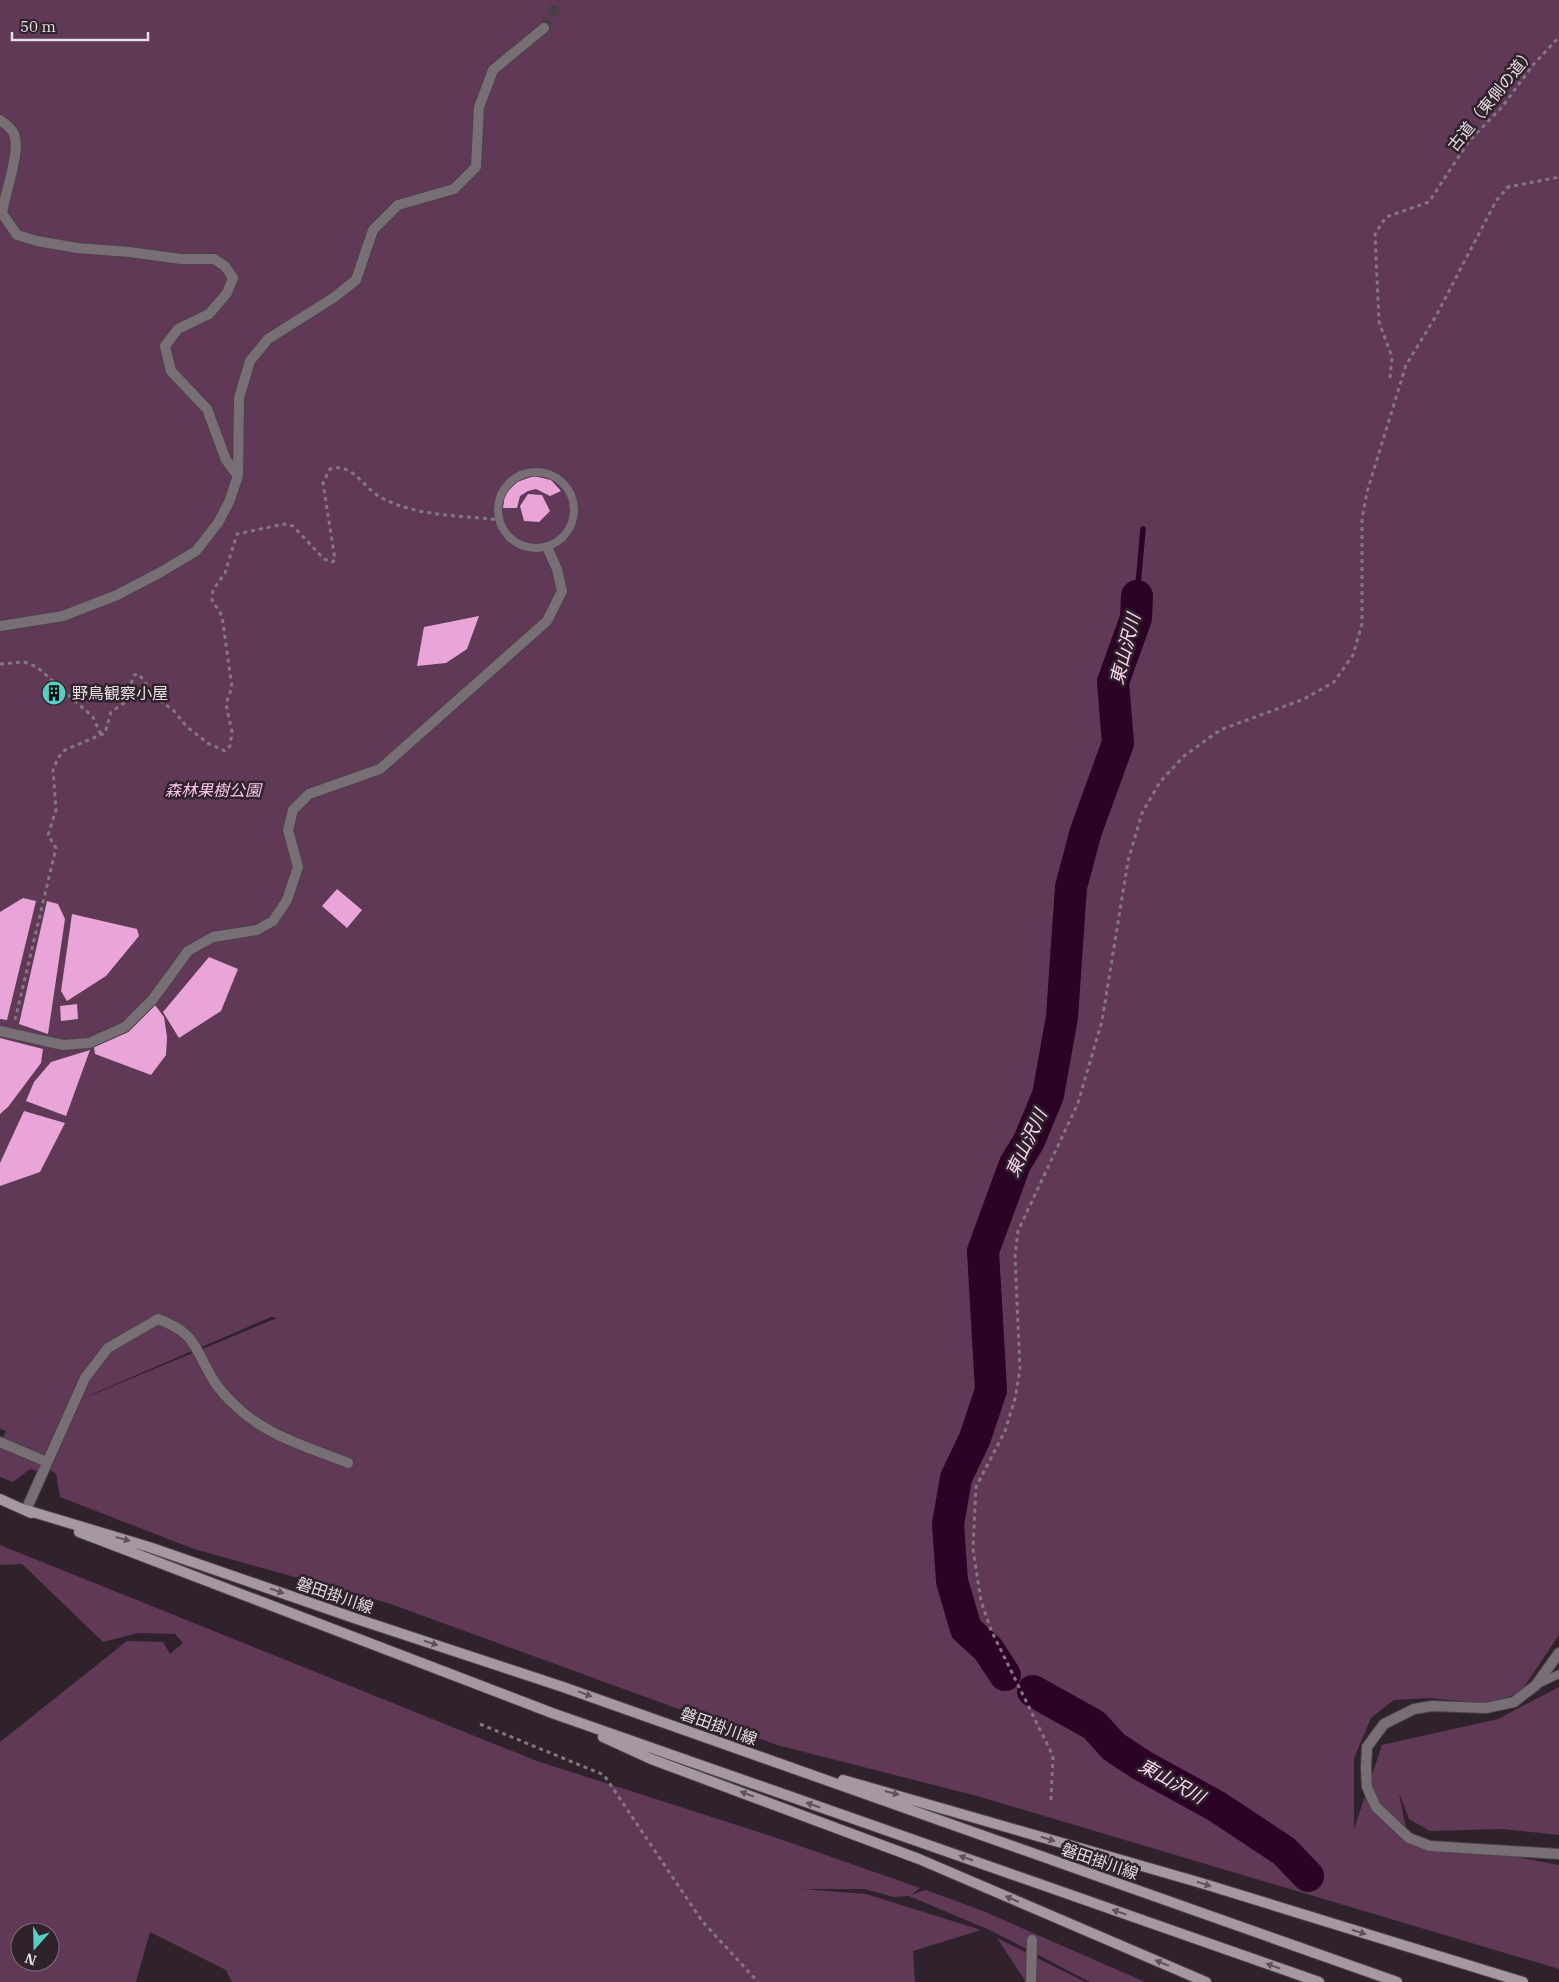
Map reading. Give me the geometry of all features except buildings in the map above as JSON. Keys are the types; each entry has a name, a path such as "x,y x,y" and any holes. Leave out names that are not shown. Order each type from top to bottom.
{"main road":[{"name":"磐田掛川線","path":"0,1499 145,1559 552,1713 1319,1982"},
{"name":"磐田掛川線","path":"26,1510 148,1547 357,1619 563,1686 1398,1982"},
{"path":"552,1713 650,1759 919,1859 1206,1982"},
{"path":"777,1763 922,1801 1523,1982"}],"street":[{"path":"0,626 63,616 117,595 196,551 218,523 229,502 238,476 239,398 250,361 268,339 333,298 356,280 373,230 398,204 454,189 476,167 479,107 493,70 544,28"},
{"path":"0,120 9,126 15,135 15,156 2,213 17,235 37,241 77,248 181,259 214,259 225,266 233,278 227,293 209,314 178,329 165,346 171,371 207,409 226,460 238,476"},
{"path":"0,1031 63,1045 89,1043 125,1027 152,999 188,951 213,937 257,930 273,921 287,900 298,867 288,830 294,810 309,794 380,768 547,621 562,591 557,569 546,546"},
{"path":"26,1510 85,1378 108,1348 158,1319 178,1326 194,1343 212,1377 238,1409 260,1425 348,1463"},
{"path":"0,1442 47,1462"},
{"path":"1559,1653 1536,1685 1514,1702 1486,1708 1432,1706 1414,1709 1384,1724 1367,1747 1367,1787 1376,1807 1392,1824 1410,1838 1430,1846 1559,1854"},
{"path":"1031,1982 1032,1940"}],"lane":[{"path":"541,472 555,477 566,487 573,500 574,514 570,528 560,540 546,546 532,548 518,543 506,534 500,520 498,505 503,492 513,480 526,474 541,472"},
{"path":"1536,1685 1559,1674"}],"path":[{"name":"古道（東側の道）","path":"1390,378 1392,357 1379,322 1375,234 1386,217 1429,202 1469,141 1502,107 1533,66 1559,37"},
{"path":"1051,1800 1053,1756 991,1630 981,1601 973,1549 976,1487 1005,1431 1017,1389 1020,1369 1015,1256 1018,1231 1078,1103 1102,1021 1128,860 1142,813 1160,782 1184,756 1220,730 1304,699 1334,682 1353,655 1362,624 1362,519 1367,492 1406,365 1436,316 1496,201 1508,187 1559,176"},
{"path":"12,1033 56,848 48,835 56,810 53,770 65,750 105,733 111,712 124,703 134,675 139,674 155,697 174,711 187,727 209,744 225,751 230,746 232,732 226,704 232,687 222,616 212,600 213,590 225,573 236,534 284,524 294,526 324,559 332,562 335,560 323,483 330,469 337,467 351,471 379,496 408,508 440,515 500,520"},
{"path":"0,664 24,662 37,667 93,717 101,735"},
{"path":"480,1724 604,1775 702,1921 758,1982"}],"green space":[{"name":"森林果樹公園","path":"0,0 1559,0 1559,1635 1520,1693 1485,1704 1430,1698 1394,1700 1371,1718 1354,1758 1354,1829 1382,1745 1498,1719 1559,1687 1559,1835 1502,1829 1430,1831 1409,1819 1399,1793 1409,1844 1507,1855 1559,1865 1559,1969 977,1796 777,1745 388,1603 194,1549 60,1497 56,1474 45,1467 43,1473 30,1469 13,1482 0,1477 0,1439 2,1440 6,1431 0,1429 0,627 51,623 114,601 0,625","holes":["271,1317 277,1318 60,1408","1185,1784 1221,1804 1295,1860"]},
{"path":"0,1545 537,1761 780,1839 920,1888 911,1895 926,1890 983,1911 1145,1982 1090,1982 992,1931 909,1896 894,1897 864,1889 802,1889 866,1894 981,1930 913,1951 915,1982 232,1982 226,1970 150,1932 136,1982 0,1982 0,1742 127,1641 163,1642 170,1654 183,1643 175,1634 138,1633 103,1642 22,1564 0,1565"},
{"path":"997,1938 1085,1982 1026,1982"}],"waterway":[{"path":"1137,596 1143,529"},
{"name":"東山沢川","path":"1005,1675 988,1649 966,1629 952,1581 948,1524 956,1478 975,1438 991,1390 983,1251 1015,1164 1029,1141 1048,1095 1062,1017 1071,887 1086,831 1118,743 1113,682 1136,618 1137,596"},
{"name":"東山沢川","path":"1033,1691 1094,1725 1114,1747 1143,1766 1216,1806 1284,1851 1308,1876"}],"tunnel":[{"path":"544,28 559,0"}],"place":[{"name":"野鳥観察小屋","path":"54,693"}]}
